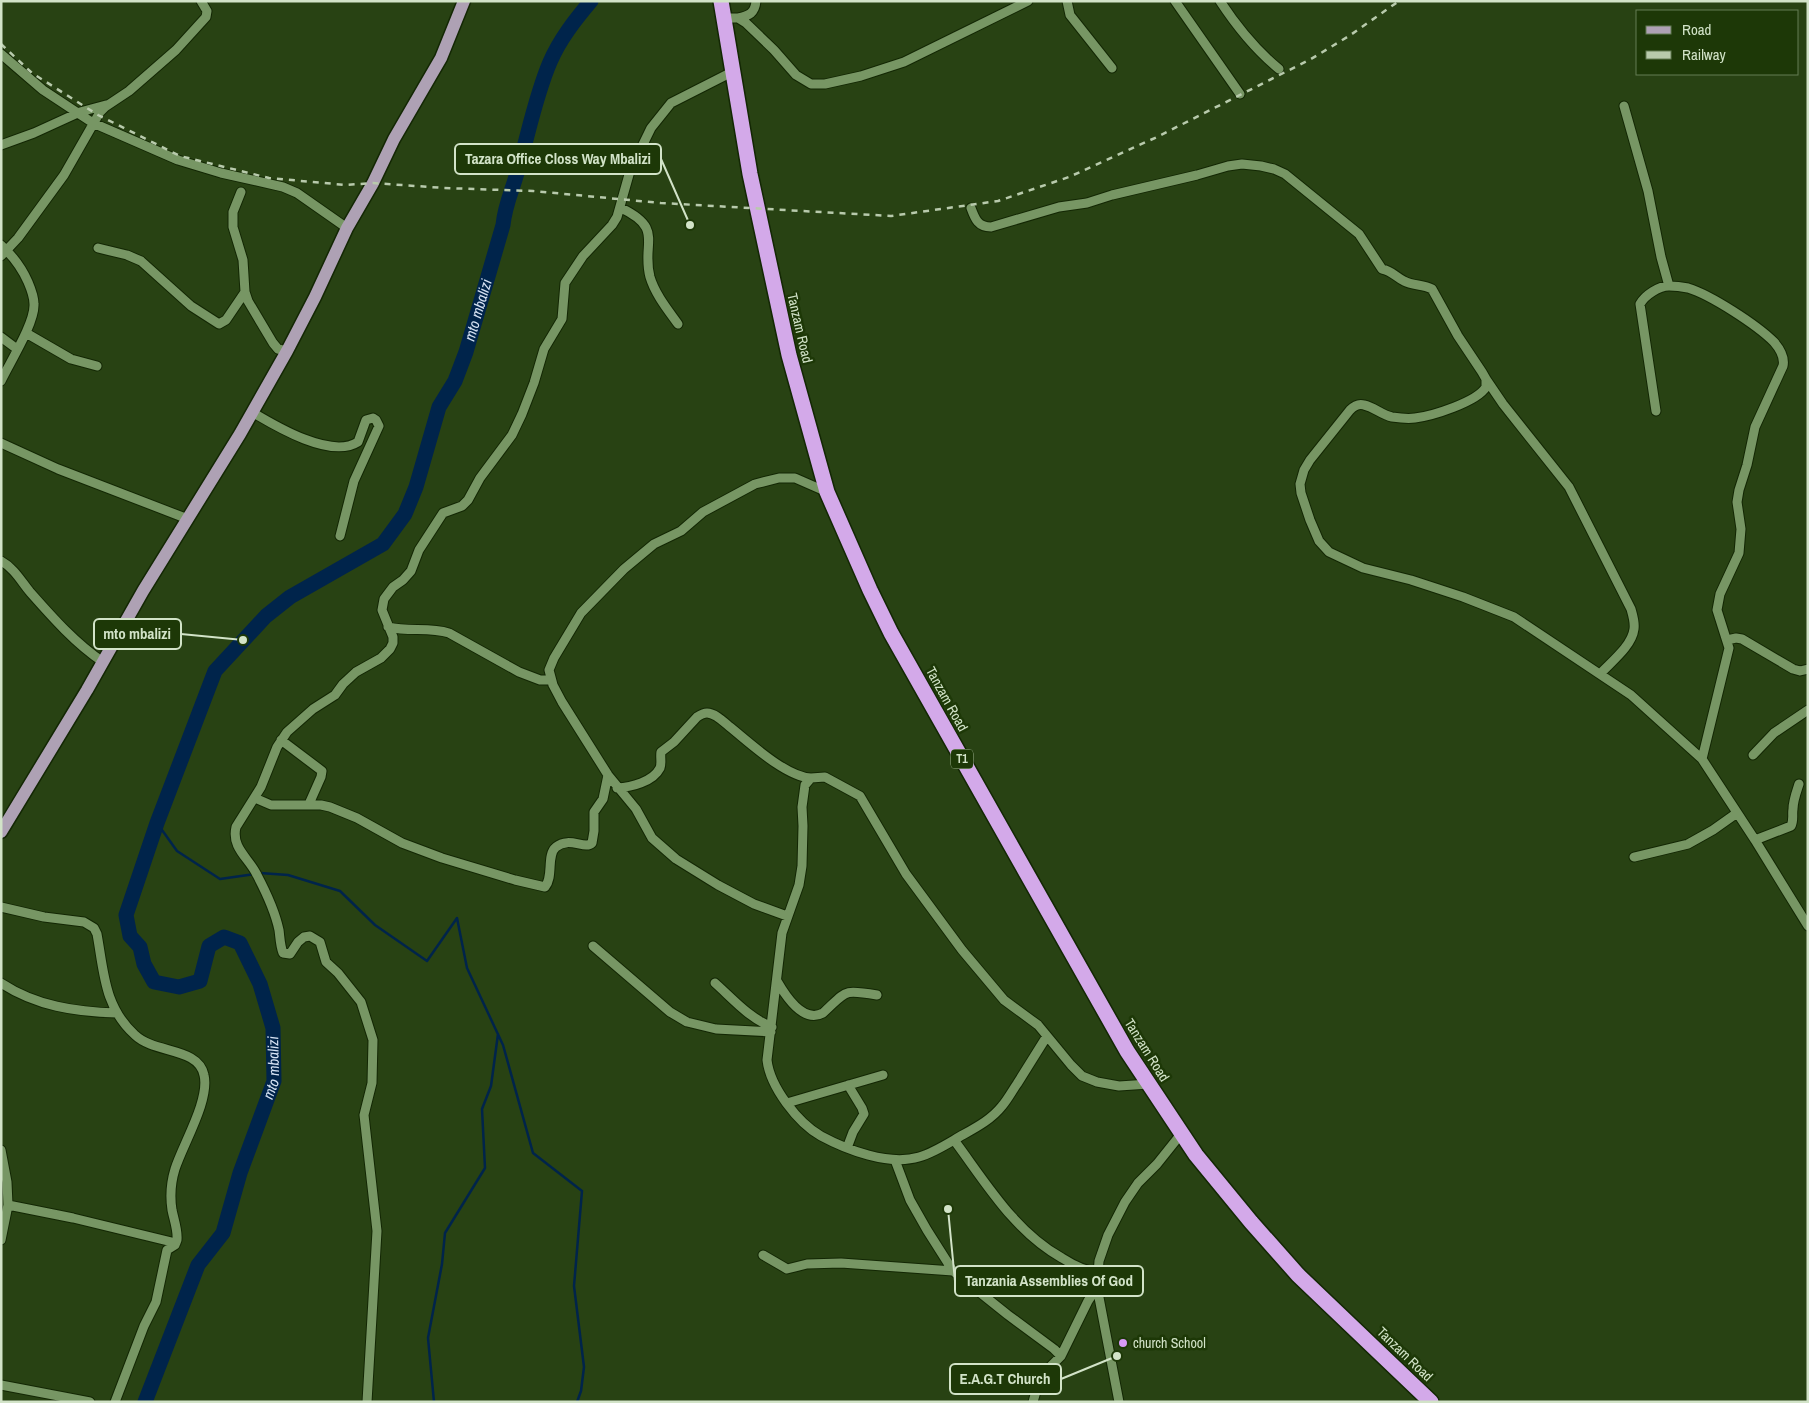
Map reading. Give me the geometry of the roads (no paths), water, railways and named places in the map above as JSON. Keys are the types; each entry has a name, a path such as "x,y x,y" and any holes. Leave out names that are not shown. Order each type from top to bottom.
{"highway":[{"name":"Tanzam Road","path":"720,1 731,18 732,72 750,174 789,356 827,492 870,590 892,633 1127,1051 1181,1134 1219,1184 1298,1275 1431,1402"}],"main road":[{"path":"1,832 287,351 316,297 347,228 373,183 394,139 441,58 464,1"}],"street":[{"path":"1,381 26,334 34,305 33,295 21,266 3,250 30,223 64,175 100,112 108,104 129,91 192,34 207,14 206,8 201,1"},
{"path":"731,18 750,15 754,10 756,1"},
{"path":"1006,1 1012,9"},
{"path":"731,18 746,23 796,75 811,84 825,84 861,76 904,62 1028,1"},
{"path":"1067,1 1070,15 1112,68"},
{"path":"1176,1 1240,94"},
{"path":"1220,1 1235,24 1264,56 1279,69"},
{"path":"1,54 43,90 93,123 178,160 222,173 283,187 297,193 347,228"},
{"path":"367,1402 377,1232 364,1115 372,1083 373,1040 361,1002 338,973 326,962 320,942 310,936 304,937 290,954 283,953 274,911 258,875 235,841 236,827 255,798 281,740 287,732 305,715 335,694 351,676 390,650 394,640 382,610 384,599 393,587 411,571 419,550 439,517 445,511 456,508 468,500 480,478 512,435 524,409 544,349 562,319 565,283 583,256 612,225 621,208 630,171 651,128 671,103 732,72"},
{"path":"1,145 34,133 77,113 108,104"},
{"path":"1624,106 1648,191 1666,280 1669,286"},
{"path":"971,208 979,224 991,227 1059,207 1087,203 1112,195 1197,176 1228,166 1247,164 1268,167 1285,174 1359,234 1382,269 1391,271 1405,281 1427,286 1435,291 1458,336 1503,404 1569,487 1631,609 1634,622 1633,635 1600,674"},
{"path":"241,192 233,212 233,226 243,260 245,292 273,343 278,349 287,351"},
{"path":"621,208 635,215 648,230 649,272 651,280 678,324"},
{"path":"98,248 119,252 141,261 191,306 219,324 226,320 245,292"},
{"path":"1656,411 1640,304 1648,295 1669,286 1689,288 1724,306 1774,342 1782,353 1784,360 1780,373 1755,427 1747,465 1739,490 1737,502 1741,529 1739,553 1720,594 1717,610 1729,648 1702,759"},
{"path":"26,334 71,359 97,366"},
{"path":"1,337 17,349"},
{"path":"1486,379 1485,390 1474,398 1415,418 1387,416 1372,407 1362,404 1353,407 1325,440 1304,470 1300,484 1301,493 1319,541 1329,552 1363,568 1411,580 1514,617 1631,695 1702,759 1808,926"},
{"path":"252,412 280,428 310,441 344,447 358,442 366,420 373,418 376,420 379,426 354,481 340,536"},
{"path":"1,443 58,469 188,519"},
{"path":"787,916 754,904 735,894 676,859 652,838 636,809 608,775 556,693 549,670 554,658 581,613 624,569 654,544 681,532 703,512 755,484 779,478 794,478 827,492"},
{"path":"1,561 14,571 29,591 72,638 86,651 103,662"},
{"path":"388,627 405,630 436,630 449,633 519,672 540,680 551,680"},
{"path":"1727,640 1742,639 1792,669 1800,671 1808,669"},
{"path":"1753,755 1774,733 1808,710"},
{"path":"618,788 639,784 656,773 660,766 661,752 674,742 701,714 708,713 725,723 761,753 788,770 799,776 811,778 825,777 860,796 906,874 962,950 1004,1000 1038,1025 1082,1076 1119,1086 1149,1084"},
{"path":"281,740 322,770 321,777 309,804"},
{"path":"255,798 271,805 309,804 343,811 402,843 442,858 545,887 552,863 550,857 553,849 568,842 586,846 592,843 594,812 603,799 608,775"},
{"path":"811,778 804,785 802,866 799,885 782,933 768,1065 775,1085 805,1124 817,1133 847,1148 895,1160 919,1157 988,1121 1002,1106 1047,1036"},
{"path":"1755,840 1791,826 1794,820 1792,811 1798,784"},
{"path":"1634,857 1688,844 1713,830 1737,813"},
{"path":"1,907 44,917 84,922 94,928 97,934 104,981 117,1012 139,1039 158,1048 193,1058 202,1068 205,1076 205,1088 199,1109 173,1175 171,1199 178,1235 176,1243 167,1250 156,1302 133,1352 115,1402"},
{"path":"593,946 678,1017 693,1024 716,1028 772,1029"},
{"path":"777,981 793,1004 812,1015 823,1013 845,993 857,992 876,996"},
{"path":"1,983 35,1000 56,1006 83,1011 117,1012"},
{"path":"715,983 750,1014 772,1029"},
{"path":"787,1103 883,1075"},
{"path":"847,1148 853,1132 864,1114 848,1085"},
{"path":"1118,1402 1097,1287 1097,1272 1108,1235 1125,1202 1138,1183 1157,1164 1181,1134"},
{"path":"954,1140 1012,1218 1030,1237 1068,1262 1086,1271 1097,1272"},
{"path":"1,1150 7,1182 8,1205 2,1227 1,1240"},
{"path":"895,1160 910,1200 953,1271 1008,1315 1054,1348 1061,1356"},
{"path":"8,1205 73,1218 176,1243"},
{"path":"763,1255 787,1269 807,1264 841,1263 953,1271"},
{"path":"1033,1402 1040,1377 1061,1356 1088,1301 1097,1287"},
{"path":"1,1385 90,1402"}],"waterway":[{"name":"mto mbalizi","path":"145,1402 198,1265 223,1233 240,1173 274,1081 273,1028 260,984 240,943 224,937 209,946 200,981 179,987 154,982 144,964 140,947 130,936 126,915 157,823 215,671 266,616 290,597 383,544 405,514 416,487 439,407 455,381 466,352 545,75 563,38 591,1"},
{"path":"157,823 177,851 220,879 255,874"},
{"path":"260,873 288,875 340,891 375,925 427,961 457,918 467,968 503,1045 533,1153 582,1191 574,1286 584,1367 581,1391 577,1402"},
{"path":"434,1402 428,1338 442,1264 445,1233 485,1168 482,1109 491,1086 498,1034"}],"railway":[{"path":"1,44 32,73 98,115 180,156 269,178 346,185 373,183 533,191 661,203 891,216 998,201 1069,177 1157,137 1311,59 1349,36 1399,1"}],"place":[{"name":"Tazara Office Closs Way Mbalizi","path":"690,225"},
{"name":"mto mbalizi","path":"243,640"},
{"name":"Tanzania Assemblies Of God","path":"948,1209"},
{"name":"church School","path":"1123,1343"},
{"name":"E.A.G.T Church","path":"1117,1356"}]}
